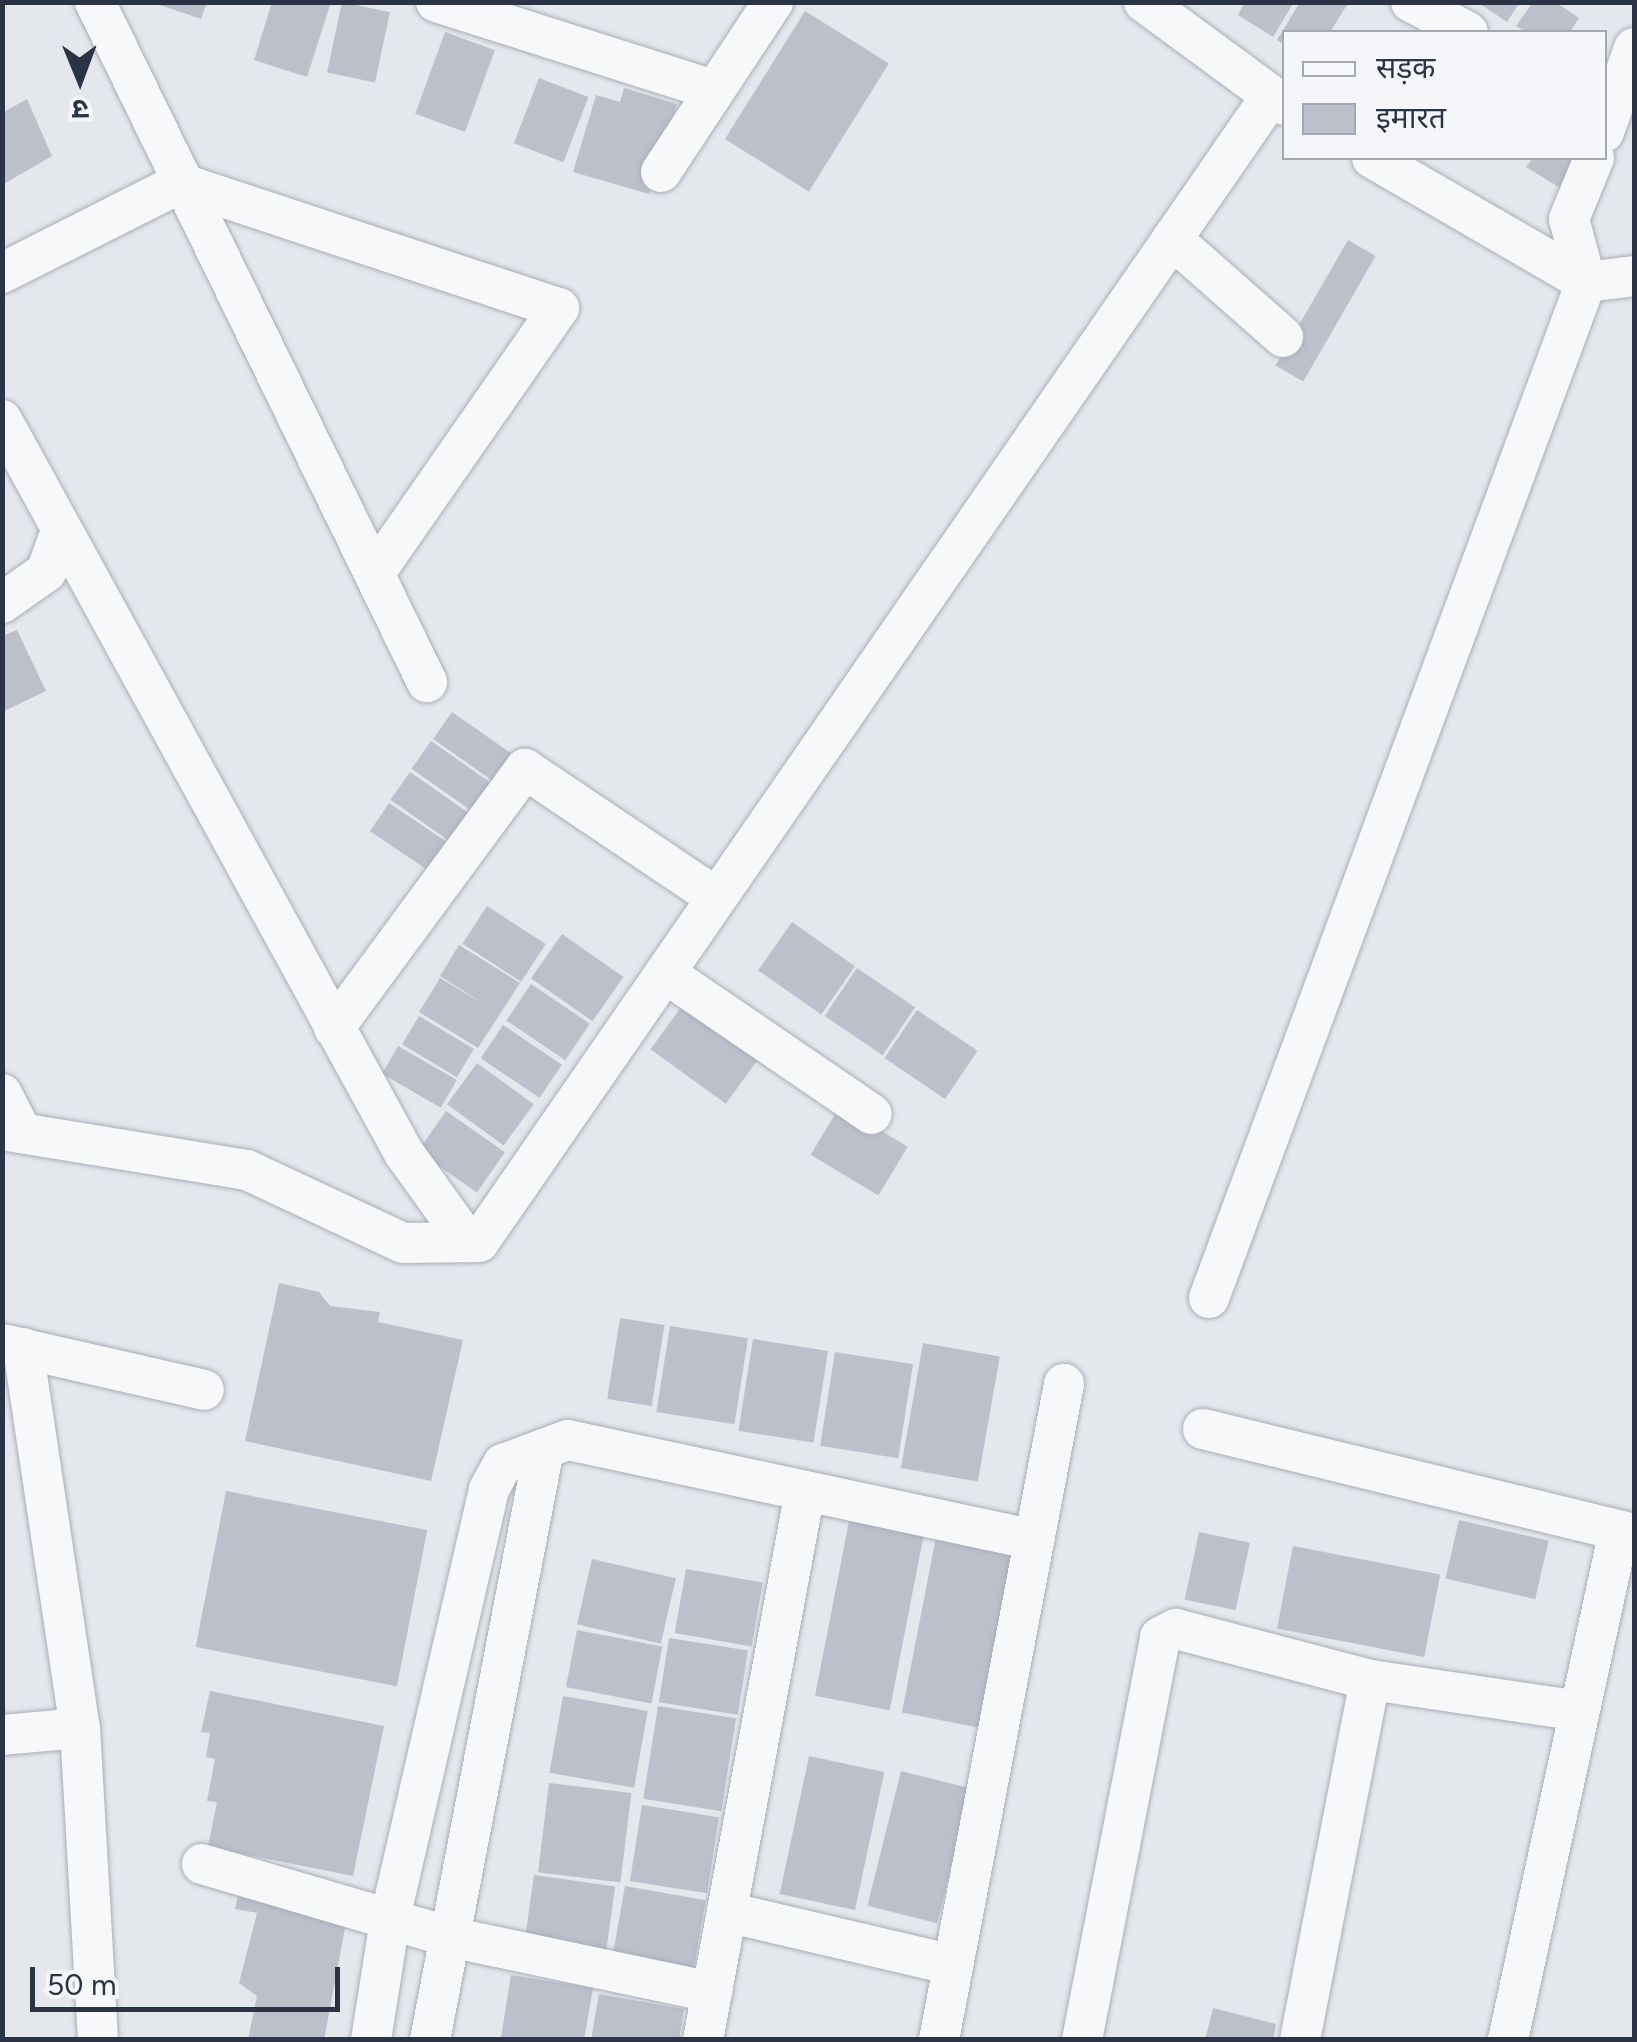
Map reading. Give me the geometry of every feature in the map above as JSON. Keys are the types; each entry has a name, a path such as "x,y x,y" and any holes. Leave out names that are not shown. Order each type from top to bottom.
{"street":[{"path":"95,2 180,183 376,571 427,682"},
{"path":"661,172 773,2"},
{"path":"2,1094 12,1132 247,1170 402,1243 479,1242 714,896 1172,239 1278,101 1144,2"},
{"path":"1411,2 1464,30"},
{"path":"461,6 713,90"},
{"path":"1607,116 1634,48"},
{"path":"1375,160 1586,282 1634,276"},
{"path":"1208,1298 1586,282 1569,219 1593,160"},
{"path":"2,273 180,183 558,308 376,571"},
{"path":"1172,239 1283,337"},
{"path":"2,420 60,534 404,1153 468,1242"},
{"path":"2,603 46,572 60,534"},
{"path":"334,1028 525,769 714,896"},
{"path":"664,973 872,1114"},
{"path":"98,2040 80,1728 13,1346 204,1390"},
{"path":"938,2040 1064,1384"},
{"path":"1203,1429 1627,1532 1580,1711 1508,2040"},
{"path":"370,2040 392,1914 489,1489 503,1464 568,1440 1034,1540"},
{"path":"430,2040 544,1449"},
{"path":"703,2040 805,1491"},
{"path":"1082,2040 1160,1636 1176,1630 1370,1680 1580,1711"},
{"path":"1300,2040 1370,1680"},
{"path":"2,1735 80,1728"},
{"path":"434,1730 488,1739"},
{"path":"202,1864 392,1914 450,1938 712,1992"},
{"path":"726,1912 953,1965"}],"building":[{"path":"151,2 207,2 201,19"},
{"path":"272,2 331,2 307,77 254,60"},
{"path":"342,2 390,12 375,83 327,72"},
{"path":"1245,2 1294,2 1273,37 1238,15"},
{"path":"1300,2 1347,5 1331,30 1283,30"},
{"path":"1477,2 1520,2 1507,22"},
{"path":"1533,2 1555,2 1579,18 1571,30 1523,30 1516,26"},
{"path":"805,11 889,63 809,192 725,139"},
{"path":"445,32 495,50 465,132 415,114"},
{"path":"539,78 588,97 563,162 514,143"},
{"path":"624,88 677,104 649,194 573,172 596,95 620,102"},
{"path":"27,99 52,156 2,185 2,113"},
{"path":"1531,160 1581,160 1562,189 1526,167"},
{"path":"1348,240 1376,256 1303,382 1276,366"},
{"path":"17,630 46,691 2,712 2,636"},
{"path":"452,712 512,754 493,781 433,739"},
{"path":"431,741 492,784 473,812 411,769"},
{"path":"410,772 470,814 450,842 390,800"},
{"path":"389,803 450,844 431,872 370,831"},
{"path":"487,906 546,944 521,982 462,944"},
{"path":"792,922 855,966 821,1014 758,970"},
{"path":"562,934 623,977 592,1021 531,978"},
{"path":"459,945 520,983 478,1048 419,1012 440,978 487,1006 440,976"},
{"path":"857,968 915,1007 883,1055 825,1016"},
{"path":"531,984 590,1024 565,1060 506,1020"},
{"path":"687,999 762,1054 726,1104 651,1049"},
{"path":"917,1010 978,1051 945,1099 885,1058"},
{"path":"419,1016 474,1049 457,1077 402,1044"},
{"path":"503,1025 562,1065 539,1098 481,1058"},
{"path":"398,1046 457,1080 441,1108 382,1074"},
{"path":"477,1063 534,1104 504,1145 447,1104"},
{"path":"840,1106 908,1147 878,1196 811,1155"},
{"path":"446,1111 505,1152 477,1192 418,1151"},
{"path":"279,1283 319,1292 330,1306 380,1312 378,1322 463,1340 431,1481 245,1441"},
{"path":"620,1318 664,1325 652,1406 607,1399"},
{"path":"670,1326 748,1338 734,1424 656,1412"},
{"path":"753,1339 828,1351 814,1443 738,1431"},
{"path":"923,1343 1000,1357 978,1482 901,1468"},
{"path":"835,1352 913,1364 898,1458 820,1446"},
{"path":"226,1491 427,1530 397,1686 196,1647"},
{"path":"850,1516 925,1531 890,1710 815,1696"},
{"path":"1459,1520 1549,1541 1535,1599 1446,1578"},
{"path":"937,1532 1019,1548 984,1729 902,1713"},
{"path":"1199,1532 1250,1543 1236,1610 1185,1599"},
{"path":"1293,1546 1440,1575 1424,1657 1277,1628"},
{"path":"592,1559 676,1578 661,1644 577,1624"},
{"path":"686,1569 763,1583 752,1647 675,1633"},
{"path":"577,1630 662,1647 651,1704 566,1687"},
{"path":"669,1638 748,1651 738,1715 659,1702"},
{"path":"210,1691 384,1726 353,1876 208,1847 217,1802 207,1801 215,1759 206,1757 210,1733 201,1732"},
{"path":"563,1696 648,1711 634,1788 549,1773"},
{"path":"658,1706 736,1718 721,1811 643,1799"},
{"path":"809,1756 884,1772 855,1910 780,1894"},
{"path":"901,1771 971,1788 937,1923 867,1906"},
{"path":"549,1783 631,1793 620,1882 538,1872"},
{"path":"642,1805 719,1817 707,1893 630,1881"},
{"path":"534,1875 615,1886 606,1953 525,1941"},
{"path":"625,1886 706,1900 693,1973 612,1959"},
{"path":"238,1896 347,1917 324,2040 248,2040 257,1996 239,1983 257,1913 235,1909"},
{"path":"511,1975 593,1988 584,2040 501,2038"},
{"path":"599,1994 684,2009 679,2040 591,2040"},
{"path":"1213,2008 1276,2024 1273,2040 1205,2040"}]}
